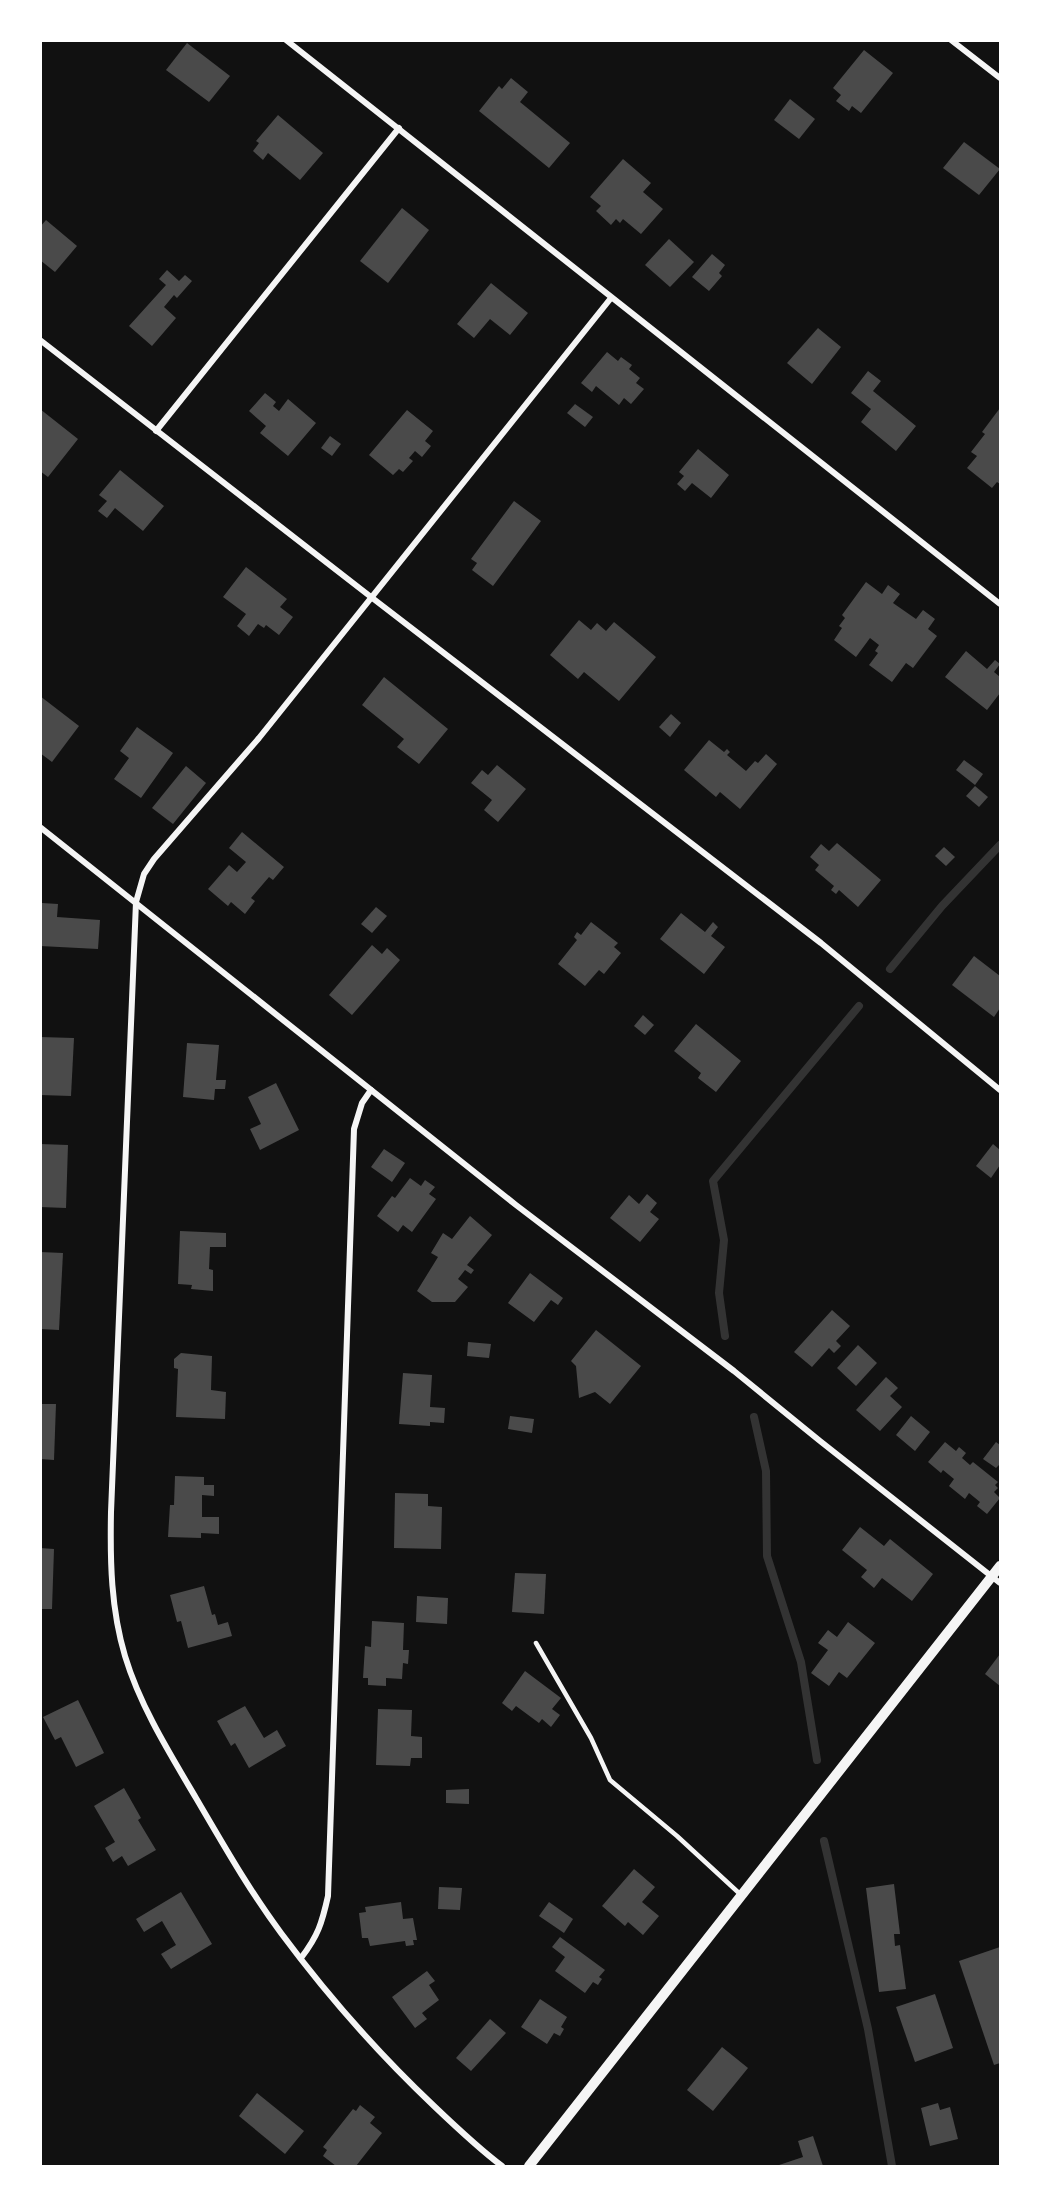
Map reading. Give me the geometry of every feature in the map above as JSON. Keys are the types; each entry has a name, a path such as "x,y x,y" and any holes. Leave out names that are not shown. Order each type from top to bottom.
{"street":[{"path":"286,40 1000,604"},
{"path":"951,40 1000,78"},
{"path":"156,431 399,128"},
{"path":"502,2166 470,2140 382,2055 281,1933 242,1874 153,1722 126,1658 117,1624 112,1590 111,1512 136,902 144,874 154,859 259,738 611,297"},
{"path":"40,340 802,928 1000,1090"},
{"path":"40,827 516,1205 734,1371 996,1580"},
{"path":"301,1958 316,1939 328,1896 354,1129 362,1102 371,1090"},
{"path":"529,2166 996,1580 1000,1566"}],"lane":[{"path":"536,1643 591,1738 610,1780 677,1836 742,1896"}],"building":[{"path":"187,43 230,76 209,102 166,70"},
{"path":"864,50 893,73 861,113 852,106 849,111 836,101 841,95 833,88"},
{"path":"511,78 528,92 520,102 570,143 549,168 479,111 499,86 502,89"},
{"path":"790,99 815,119 799,139 774,120"},
{"path":"278,115 323,153 300,180 268,153 263,160 253,151 259,143 256,141"},
{"path":"964,142 1000,169 979,195 943,168"},
{"path":"623,159 651,183 643,192 663,209 641,234 623,219 620,223 616,219 611,225 596,211 601,206 590,197"},
{"path":"402,208 429,230 388,283 360,261"},
{"path":"46,220 77,246 55,272 40,260 40,227"},
{"path":"669,239 694,262 670,287 645,265"},
{"path":"712,254 725,265 719,273 722,276 709,291 692,277"},
{"path":"167,270 179,281 185,275 192,281 177,298 174,295 164,307 176,318 152,346 129,326 166,285 159,279"},
{"path":"491,283 528,313 510,335 490,319 474,338 457,324"},
{"path":"818,328 841,347 812,384 787,363"},
{"path":"607,352 618,361 621,357 632,365 629,369 640,378 636,383 644,389 631,404 624,398 619,405 596,386 592,392 581,383"},
{"path":"868,371 881,381 873,391 916,426 896,451 861,422 871,409 851,393"},
{"path":"265,393 276,402 273,406 279,411 288,399 316,423 288,456 260,433 266,426 249,411"},
{"path":"575,404 593,417 585,427 567,413"},
{"path":"1000,408 1000,484 997,482 992,488 967,468 977,456 971,452 985,434 982,432"},
{"path":"40,409 78,439 48,477 40,471 42,454 40,453"},
{"path":"407,410 433,431 425,441 431,446 422,457 415,451 409,458 413,461 403,472 399,469 393,475 369,455"},
{"path":"330,436 341,444 332,456 321,448"},
{"path":"698,449 729,475 711,498 692,483 685,491 677,484 684,476 679,472"},
{"path":"120,470 164,506 143,531 115,508 107,518 98,511 107,501 99,495"},
{"path":"514,501 541,521 493,586 472,570 477,563 471,559"},
{"path":"246,567 287,599 280,607 293,617 279,635 266,625 264,628 258,624 249,636 237,626 246,614 223,597"},
{"path":"866,582 882,594 888,585 900,594 893,603 916,619 923,610 935,619 928,629 937,636 913,668 906,663 892,682 869,665 878,653 875,651 879,645 870,638 856,657 834,640 842,628 839,626 845,618 842,615"},
{"path":"579,620 591,630 597,623 606,631 614,622 656,657 619,701 584,672 578,679 550,655"},
{"path":"966,651 987,669 995,660 1000,664 994,672 1000,677 1000,693 987,710 945,677"},
{"path":"384,677 448,729 419,764 397,747 404,739 362,705"},
{"path":"40,696 79,726 52,762 40,753"},
{"path":"671,714 681,723 670,737 659,727"},
{"path":"137,727 173,753 141,798 114,779 129,758 120,751"},
{"path":"709,740 724,752 727,749 730,752 727,755 746,771 766,754 777,764 740,809 720,792 716,797 684,770"},
{"path":"964,760 983,774 975,785 956,770"},
{"path":"497,765 526,789 498,822 484,810 492,800 471,783 482,770 488,775"},
{"path":"186,766 206,783 173,824 152,808"},
{"path":"975,786 988,797 979,807 966,796"},
{"path":"242,832 284,867 273,880 269,877 251,898 255,901 245,914 231,902 228,906 208,889 229,865 237,872 246,862 229,848"},
{"path":"837,843 881,880 858,907 839,890 836,894 831,890 834,886 815,870 819,865 810,857 821,844 829,851"},
{"path":"944,847 955,857 946,866 935,856"},
{"path":"42,903 58,904 57,917 100,920 98,949 40,946"},
{"path":"376,907 387,916 372,933 361,924"},
{"path":"681,913 705,932 713,922 718,927 711,936 725,947 704,974 660,939"},
{"path":"591,922 618,943 614,947 621,953 604,974 599,970 585,986 558,964 577,940 574,937 577,932 581,935"},
{"path":"372,945 382,954 387,948 400,960 352,1015 329,995"},
{"path":"974,956 1000,976 1000,1008 994,1017 952,985"},
{"path":"643,1015 654,1025 645,1035 634,1026"},
{"path":"696,1024 741,1061 716,1092 698,1078 701,1073 674,1051"},
{"path":"40,1037 74,1038 71,1096 40,1095"},
{"path":"187,1043 219,1045 216,1080 226,1080 225,1089 215,1089 214,1100 183,1097"},
{"path":"276,1083 299,1130 260,1150 250,1129 261,1124 248,1097"},
{"path":"40,1144 68,1145 66,1208 40,1207"},
{"path":"993,1144 1000,1150 1000,1165 991,1178 976,1166"},
{"path":"384,1149 405,1163 392,1182 371,1167"},
{"path":"410,1178 421,1186 425,1180 435,1187 429,1194 436,1199 412,1232 403,1225 398,1232 377,1216"},
{"path":"647,1194 657,1203 650,1212 659,1219 640,1242 610,1218 629,1195 639,1204"},
{"path":"470,1216 492,1235 467,1265 474,1270 471,1274 465,1270 458,1279 468,1287 455,1302 432,1302 417,1291 438,1257 431,1253 443,1233 452,1239"},
{"path":"180,1231 226,1233 226,1247 210,1247 209,1269 213,1270 213,1291 191,1289 192,1285 178,1284"},
{"path":"40,1252 63,1253 59,1330 40,1329"},
{"path":"530,1273 563,1298 558,1305 551,1300 534,1322 508,1303"},
{"path":"832,1310 850,1326 836,1341 841,1346 834,1353 829,1348 812,1367 794,1352"},
{"path":"596,1330 641,1366 610,1404 595,1392 579,1398 576,1366 571,1361"},
{"path":"468,1342 491,1344 489,1358 467,1356"},
{"path":"858,1345 877,1363 856,1386 837,1368"},
{"path":"181,1353 212,1356 211,1390 226,1392 225,1419 176,1417 178,1369 174,1368 174,1359"},
{"path":"403,1373 432,1375 430,1407 445,1408 444,1423 430,1422 430,1426 399,1424"},
{"path":"886,1377 898,1388 890,1396 902,1407 880,1431 856,1410"},
{"path":"40,1404 56,1404 54,1460 40,1459"},
{"path":"510,1416 534,1419 532,1433 508,1429"},
{"path":"911,1416 930,1432 915,1451 896,1435"},
{"path":"945,1442 956,1451 959,1447 966,1453 962,1458 970,1465 973,1462 998,1482 995,1485 998,1488 994,1492 1000,1498 987,1514 977,1506 980,1502 969,1493 965,1499 949,1486 954,1479 943,1470 941,1473 928,1462"},
{"path":"996,1442 1000,1445 1000,1464 996,1468 983,1459"},
{"path":"175,1476 204,1477 204,1485 214,1485 214,1496 202,1495 202,1517 219,1517 219,1534 201,1533 201,1538 168,1537 170,1505 174,1505"},
{"path":"395,1493 428,1494 428,1506 442,1507 441,1549 394,1548"},
{"path":"860,1527 884,1546 890,1539 933,1574 912,1601 882,1578 874,1588 861,1577 867,1570 842,1550"},
{"path":"40,1548 54,1549 52,1609 40,1609"},
{"path":"515,1573 546,1574 544,1614 512,1612"},
{"path":"204,1586 212,1615 215,1614 218,1625 228,1622 232,1636 188,1648 181,1621 177,1622 170,1595"},
{"path":"417,1596 448,1598 447,1624 416,1622"},
{"path":"372,1621 404,1623 403,1650 409,1650 408,1664 403,1663 402,1679 386,1678 386,1686 368,1685 368,1678 363,1678 365,1646 371,1647"},
{"path":"848,1622 875,1643 847,1678 839,1672 829,1686 811,1673 828,1650 818,1643 828,1630 837,1637"},
{"path":"1000,1654 1000,1686 985,1674"},
{"path":"525,1671 561,1698 552,1709 560,1715 551,1727 542,1719 539,1723 516,1706 512,1711 502,1703"},
{"path":"78,1700 104,1753 76,1767 61,1737 55,1740 43,1717"},
{"path":"245,1706 264,1738 277,1730 286,1746 249,1768 235,1743 231,1746 217,1721"},
{"path":"378,1709 412,1710 411,1736 422,1737 422,1758 411,1758 410,1766 376,1765"},
{"path":"124,1788 141,1818 138,1820 156,1850 128,1866 122,1856 113,1862 105,1848 115,1842 94,1806"},
{"path":"469,1789 469,1804 446,1803 446,1790"},
{"path":"634,1869 655,1887 642,1902 659,1916 643,1935 628,1922 625,1926 602,1906"},
{"path":"894,1884 900,1934 894,1934 895,1946 900,1945 906,1989 879,1992 866,1888"},
{"path":"439,1887 462,1888 460,1910 438,1909"},
{"path":"181,1892 212,1944 171,1969 161,1954 176,1945 162,1921 144,1932 136,1919"},
{"path":"401,1902 403,1919 413,1918 417,1940 413,1940 414,1945 406,1946 405,1941 370,1946 368,1938 362,1938 359,1913 366,1912 365,1907"},
{"path":"549,1902 573,1919 564,1933 539,1916"},
{"path":"560,1937 605,1970 599,1977 602,1979 598,1985 593,1982 585,1993 555,1971 565,1957 552,1947"},
{"path":"1000,1947 1000,2063 994,2065 959,1961"},
{"path":"427,1971 435,1981 429,1985 439,2000 422,2013 427,2019 415,2028 392,1997"},
{"path":"935,1994 953,2048 915,2062 896,2007"},
{"path":"540,1999 567,2017 561,2027 564,2029 560,2036 554,2033 547,2044 521,2027"},
{"path":"490,2019 506,2033 471,2071 456,2058"},
{"path":"722,2047 748,2068 713,2111 687,2090"},
{"path":"257,2093 304,2131 285,2154 239,2116"},
{"path":"938,2103 940,2110 950,2107 958,2139 930,2146 921,2108"},
{"path":"360,2105 375,2117 370,2123 382,2133 356,2166 336,2166 323,2156 327,2150 323,2147 353,2109 356,2111"},
{"path":"813,2136 823,2166 776,2166 803,2157 798,2141"}],"waterway":[{"path":"890,969 942,906 1000,845"},
{"path":"725,1336 719,1293 724,1240 713,1181 859,1006"},
{"path":"754,1417 766,1471 767,1556 801,1662 817,1760"},
{"path":"824,1841 868,2029 892,2166"}]}
